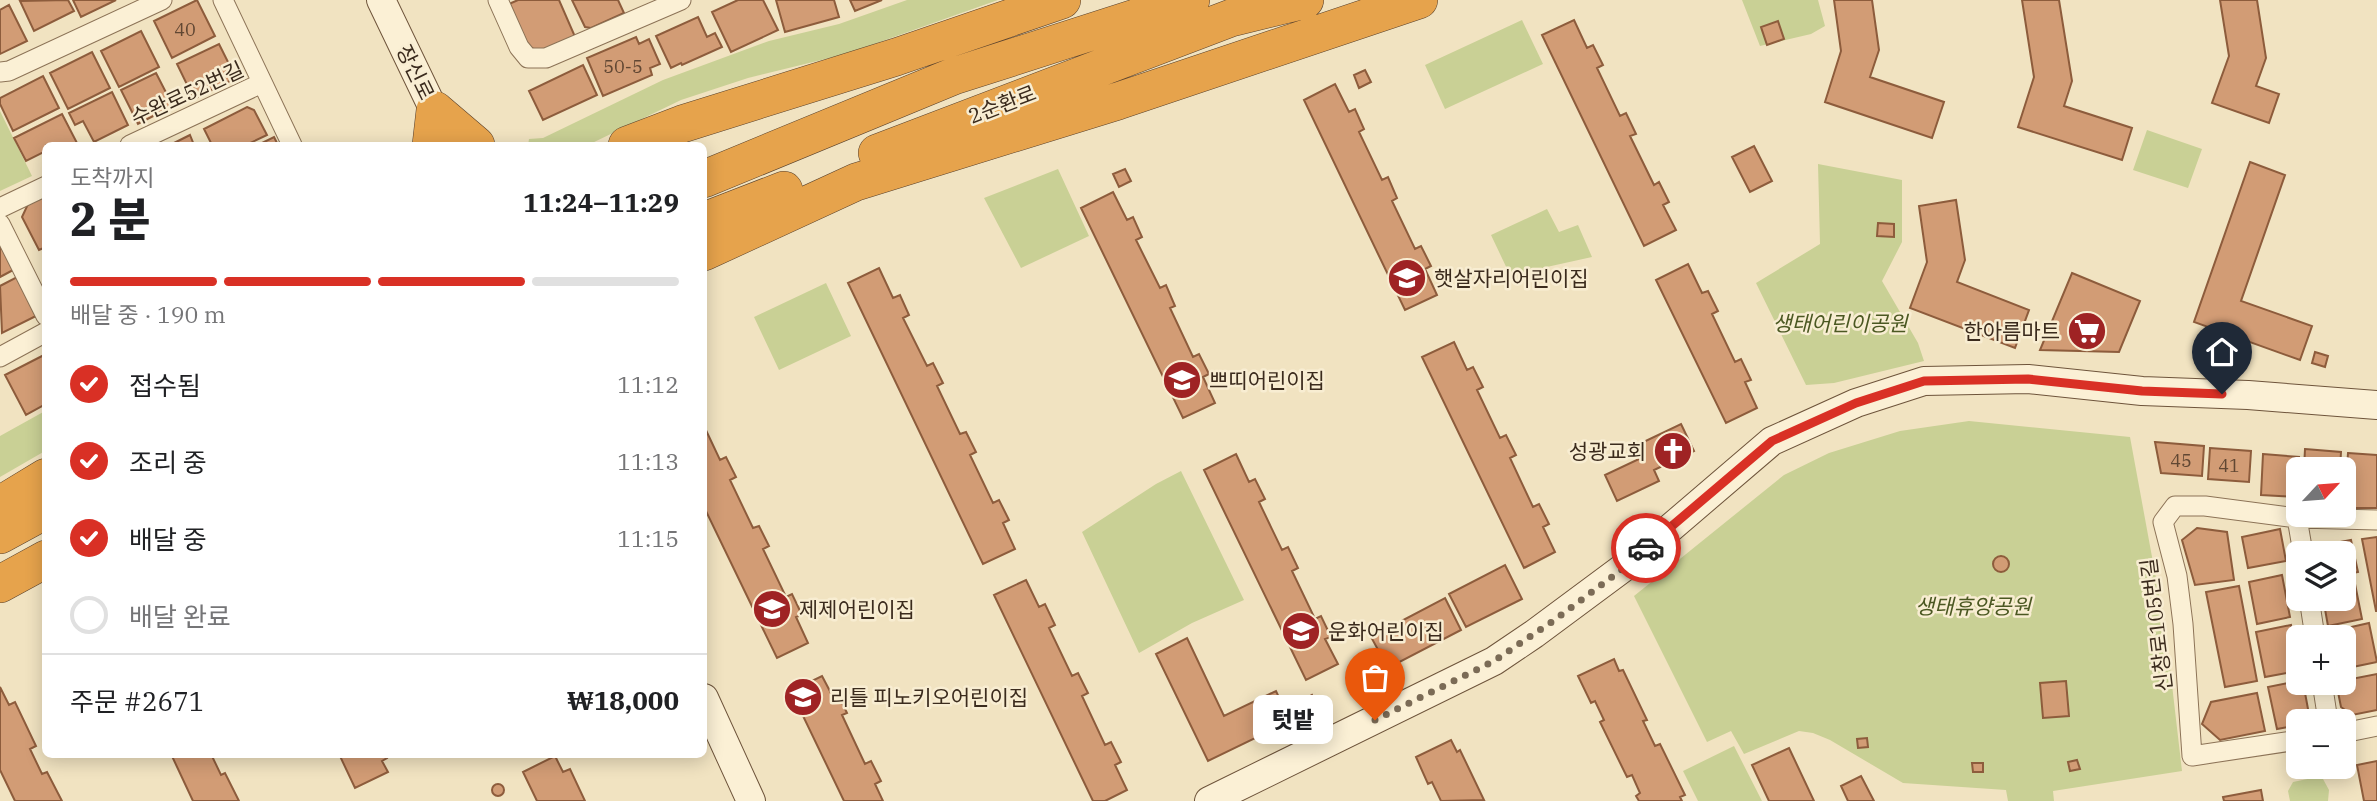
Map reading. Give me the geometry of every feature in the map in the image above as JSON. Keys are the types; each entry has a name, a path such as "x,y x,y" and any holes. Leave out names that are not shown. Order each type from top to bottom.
{"highway":[{"path":"635,142 682,124 896,57 1062,0"},
{"name":"2순환로","path":"707,177 954,76 1191,0"},
{"name":"2순환로","path":"707,221 962,119 1231,18 1305,0"},
{"path":"707,251 856,182 1118,101 1419,0"},
{"path":"431,142 435,110"},
{"path":"435,110 473,142"},
{"path":"0,505 42,479"},
{"path":"0,535 42,512"},
{"path":"0,584 42,561"},
{"path":"0,611 42,590"}],"street":[{"path":"0,72 9,71 162,0"},
{"name":"수완로52번길","path":"223,0 291,142"},
{"name":"장신로","path":"381,0 448,142"},
{"path":"498,0 525,55 538,59 546,58 645,6 681,0"},
{"name":"수완로52번길","path":"136,142 262,83"},
{"path":"0,208 42,188"},
{"path":"0,224 42,308"},
{"path":"0,357 42,334"},
{"path":"1209,801 1494,661 1628,565 1772,441 1856,403 1924,381 2028,379 2142,391 2248,395 2377,405"},
{"name":"신창로105번길","path":"2286,517 2206,506 2175,506 2163,522 2177,576 2180,600 2192,756 2286,742"},
{"name":"신창로105번길","path":"2356,519 2377,520"},
{"path":"707,705 751,801"},
{"path":"2356,730 2377,726"}],"green space":[{"path":"907,0 998,0 846,54 748,78 681,100 594,142 528,142 529,139 543,138 663,80 769,41 839,24"},
{"path":"1742,0 1818,0 1825,26 1811,34 1760,46"},
{"path":"1522,20 1543,64 1445,109 1425,65"},
{"path":"0,111 32,176 0,191"},
{"path":"2147,130 2202,149 2188,188 2133,170"},
{"name":"생태어린이공원","path":"1818,164 1902,180 1902,242 1882,281 1918,343 1924,361 1834,383 1806,385 1756,283 1820,244"},
{"path":"1058,169 1089,236 1021,268 984,198"},
{"path":"1547,209 1559,232 1578,225 1592,257 1510,275 1491,235"},
{"path":"826,283 851,336 779,370 754,317"},
{"path":"42,413 42,453 0,477 0,436"},
{"name":"생태휴양공원","path":"1969,421 2130,437 2166,633 2182,771 2053,791 2054,801 2008,801 2006,790 1903,783 1830,740 1813,733 1799,731 1744,754 1731,731 1707,742 1634,596 1784,475 1829,453 1900,431"},
{"path":"1181,471 1244,600 1192,623 1139,653 1082,532"},
{"path":"1734,746 1762,801 1698,801 1683,771"},
{"path":"2323,779 2329,790 2328,801 2290,801 2288,791 2293,782"}],"building":[{"path":"68,0 74,11 34,31 20,1"},
{"path":"73,0 116,0 81,17"},
{"path":"197,0 215,36 172,58 154,21"},
{"path":"518,0 559,0 576,39 543,53 529,47 509,4"},
{"path":"572,0 618,0 624,13 591,28 585,27"},
{"path":"738,0 763,0 778,30 731,52 712,12"},
{"path":"776,0 834,0 839,17 785,32"},
{"path":"850,0 882,0 855,11"},
{"path":"1834,0 1872,0 1879,50 1870,77 1944,102 1932,138 1825,102 1841,51"},
{"path":"2022,0 2059,0 2072,81 2064,106 2132,128 2122,160 2018,127 2034,77"},
{"path":"2220,0 2257,0 2266,58 2256,86 2279,94 2269,123 2212,103 2229,56"},
{"path":"9,5 27,41 0,54 0,10"},
{"path":"698,17 707,37 715,33 722,47 671,68 656,36"},
{"path":"1574,20 1587,48 1593,45 1603,65 1597,68 1620,116 1626,113 1636,134 1630,136 1654,185 1659,182 1669,202 1663,205 1676,230 1644,246 1542,35"},
{"path":"1778,21 1784,39 1767,45 1761,27"},
{"path":"141,31 159,67 119,87 101,51"},
{"path":"636,37 639,44 649,39 660,64 650,68 652,75 603,96 587,58"},
{"path":"219,44 236,78 194,99 177,64"},
{"path":"92,52 110,88 68,109 50,73"},
{"path":"583,65 597,95 543,120 529,91"},
{"path":"1365,70 1371,82 1359,88 1354,75"},
{"path":"156,73 173,106 138,124 121,90"},
{"path":"43,76 59,108 13,131 0,104 0,98"},
{"path":"1335,84 1349,112 1355,109 1364,129 1359,132 1382,180 1388,177 1397,198 1392,201 1415,249 1421,246 1431,266 1425,269 1437,295 1405,310 1304,100"},
{"path":"112,92 128,125 94,142 83,121 75,125 69,113"},
{"path":"247,107 254,110 267,135 252,142 210,142 204,129"},
{"path":"62,114 76,142 42,142 42,153 26,161 14,138"},
{"path":"190,135 193,142 176,142"},
{"path":"274,137 276,142 264,142"},
{"path":"1754,146 1772,181 1750,192 1732,157"},
{"path":"2250,162 2285,175 2241,301 2312,326 2300,360 2194,322"},
{"path":"1125,169 1131,181 1119,187 1113,174"},
{"path":"1113,192 1127,220 1133,217 1142,237 1136,240 1160,288 1166,285 1175,306 1170,308 1193,357 1199,354 1209,374 1203,377 1215,403 1183,418 1081,208"},
{"path":"42,196 42,249 39,250 22,217 29,202"},
{"path":"1956,200 1965,260 1957,282 2029,310 2015,348 1910,308 1927,262 1919,206"},
{"path":"1878,223 1894,224 1894,237 1877,236"},
{"path":"0,240 15,269 0,277"},
{"path":"1688,264 1702,293 1708,291 1718,311 1712,314 1735,362 1741,359 1751,380 1745,382 1757,408 1726,423 1656,280"},
{"path":"879,268 893,298 900,295 909,315 903,318 927,366 933,363 943,383 937,386 960,434 966,432 976,452 970,455 993,503 999,500 1009,520 1003,523 1015,549 983,564 848,283"},
{"path":"2072,273 2140,301 2119,352 2040,350"},
{"path":"19,276 38,315 2,333 0,286"},
{"path":"1454,342 1467,370 1473,367 1483,387 1477,390 1500,438 1506,435 1516,455 1510,458 1533,507 1539,504 1549,524 1543,527 1555,552 1524,568 1422,357"},
{"path":"2315,352 2328,356 2325,367 2312,363"},
{"path":"42,356 42,406 26,415 5,375"},
{"path":"1681,424 1694,451 1654,470 1659,481 1617,501 1605,475 1639,459 1633,447"},
{"path":"707,432 720,460 726,457 736,477 730,480 753,528 759,526 769,546 763,549 786,597 792,594 802,615 796,617 808,643 777,658 707,513"},
{"path":"2155,442 2204,446 2202,476 2161,473"},
{"path":"2210,448 2251,451 2249,482 2208,479"},
{"path":"2305,449 2341,452 2341,457 2305,457"},
{"path":"2348,453 2377,455 2377,508 2356,508 2356,457 2348,457"},
{"path":"1236,454 1249,482 1255,479 1265,499 1259,502 1282,550 1288,547 1298,568 1292,571 1315,619 1321,616 1331,637 1325,639 1338,664 1306,680 1204,470"},
{"path":"2263,454 2299,457 2286,457 2286,496 2261,495"},
{"path":"2197,528 2227,532 2234,580 2195,585 2182,540"},
{"path":"2280,529 2286,561 2248,568 2242,537"},
{"path":"2377,537 2377,611 2376,611 2362,539"},
{"path":"2001,556 2007,558 2007,570 2001,572 1995,570 1993,564 1995,558"},
{"path":"1505,565 1522,599 1466,627 1449,594"},
{"path":"2282,575 2286,611 2289,611 2290,617 2257,624 2249,582"},
{"path":"1026,580 1039,607 1045,604 1055,625 1049,628 1072,676 1078,673 1088,693 1082,696 1105,745 1111,742 1121,762 1115,765 1127,790 1105,801 1093,801 994,595"},
{"path":"2239,586 2257,681 2225,687 2206,592"},
{"path":"2356,589 2362,619 2328,625 2325,611 2356,611"},
{"path":"1445,598 1461,630 1388,668 1371,637"},
{"path":"2369,623 2377,662 2356,666 2356,626"},
{"path":"2286,626 2286,673 2265,677 2256,632"},
{"path":"1187,638 1224,716 1276,691 1290,721 1208,761 1156,654"},
{"path":"1614,659 1619,671 1623,670 1647,720 1643,721 1655,746 1660,744 1685,795 1680,797 1682,801 1639,801 1636,796 1640,793 1632,775 1627,777 1600,722 1604,720 1595,701 1591,703 1578,676"},
{"path":"1362,670 1366,678 1354,685 1350,676"},
{"path":"2377,674 2377,710 2356,714 2356,709 2341,707 2339,695 2356,695 2356,678"},
{"path":"822,676 832,695 837,692 847,713 842,715 865,764 871,761 881,781 875,784 883,801 844,801 791,691"},
{"path":"2066,681 2069,716 2043,718 2040,683"},
{"path":"2286,683 2286,695 2305,695 2308,709 2286,709 2286,727 2277,729 2268,687"},
{"path":"0,687 9,705 15,702 36,746 30,749 42,774 47,772 62,801 15,801 0,770"},
{"path":"2257,693 2265,731 2220,740 2202,724 2211,702"},
{"path":"1312,695 1317,704 1305,710 1300,702"},
{"path":"1867,738 1868,747 1858,748 1857,739"},
{"path":"1451,740 1457,752 1460,750 1484,800 1441,801 1432,782 1428,784 1416,757"},
{"path":"1789,748 1814,801 1769,801 1752,765"},
{"path":"173,758 213,758 221,775 225,773 239,801 193,801"},
{"path":"341,758 387,758 382,761 388,772 355,788"},
{"path":"556,758 563,772 570,769 585,801 537,801 523,772"},
{"path":"2077,760 2080,769 2070,771 2068,762"},
{"path":"2377,761 2377,801 2364,801 2357,765"},
{"path":"1972,763 1983,763 1983,772 1973,772"},
{"path":"1861,776 1874,801 1848,801 1841,786"},
{"path":"493,785 503,785 503,795 493,795"},
{"path":"2261,790 2263,801 2224,801 2223,797"}],"way so far":[{"path":"1375,720 1494,661 1553,621 1628,565 1646,548"}],"place":[{"name":"햇살자리어린이집","path":"1407,278"},
{"name":"한아름마트","path":"2087,331"},
{"name":"쁘띠어린이집","path":"1182,380"},
{"name":"성광교회","path":"1673,451"},
{"name":"제제어린이집","path":"772,609"},
{"name":"운화어린이집","path":"1301,631"},
{"name":"리틀 피노키오어린이집","path":"803,697"},
{"name":"텃밭","path":"1375,720"}],"route":[{"path":"1646,548 1772,441 1856,403 1924,381 2028,379 2142,391 2222,394"}]}
